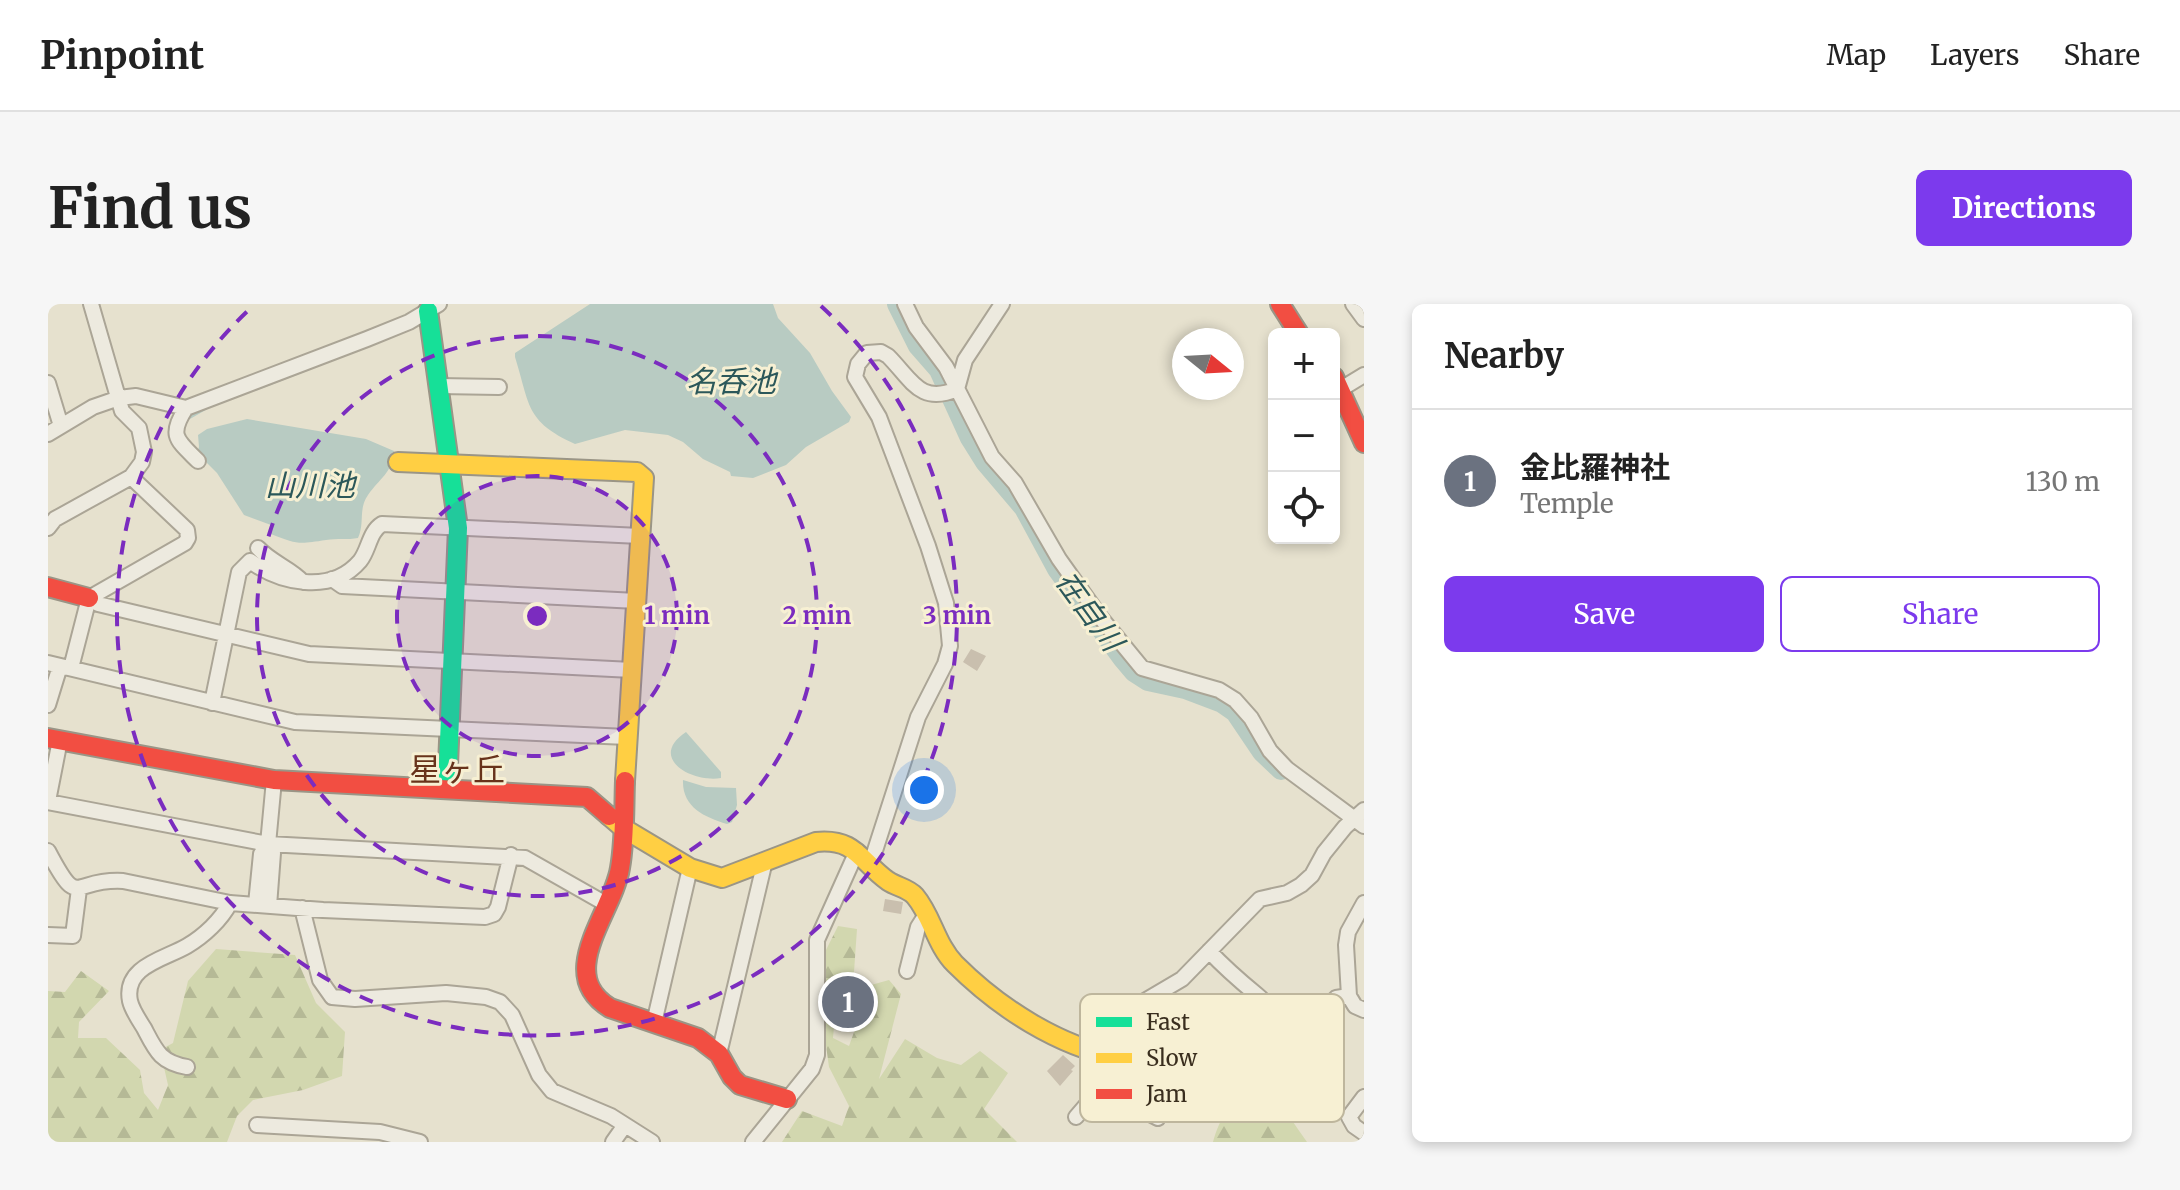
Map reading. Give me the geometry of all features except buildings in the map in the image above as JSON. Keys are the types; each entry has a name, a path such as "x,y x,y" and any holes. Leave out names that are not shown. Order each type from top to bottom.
{"street":[{"path":"48,528 55,519 131,477 142,462 143,440 139,428 122,411 91,304"},
{"path":"905,304 916,327 946,367 992,457 1015,483 1059,559 1142,668 1219,690 1235,700 1251,718 1270,751 1287,769 1361,818 1324,853 1312,875 1301,885 1287,893 1260,899 1182,979 1154,994"},
{"path":"957,389 965,360 1002,304"},
{"path":"1280,304 1295,328"},
{"path":"1353,304 1364,319"},
{"path":"48,383 54,430 93,407 119,398 136,396 186,408 367,339 433,307 439,386 458,528 447,789"},
{"path":"753,1142 812,1069 817,1055 817,940 864,857 918,717 945,664 950,646 946,603 928,546 879,417 855,377 858,364 867,353 881,352 923,391 941,396 957,389"},
{"path":"1340,382 1364,375"},
{"path":"439,386 499,388"},
{"path":"1340,388 1364,443"},
{"path":"186,408 175,430 176,438 198,461"},
{"path":"398,462 637,472 644,478 620,870 585,962 585,977 598,1001 610,1008 698,1038 719,1054 740,1085 787,1099"},
{"path":"48,705 60,666 89,598 185,543 188,538 187,530 131,477"},
{"path":"212,703 239,572 250,561 280,578 303,582 332,579 358,563 375,528 382,524 640,536"},
{"path":"258,548 270,561 294,572 303,582"},
{"path":"332,579 342,586 637,601"},
{"path":"48,587 89,598 98,604 309,654 632,670"},
{"path":"60,666 295,722 627,737"},
{"path":"606,904 525,858 511,855 268,844 48,801 54,739 274,780 587,797 623,828 690,868 722,878 829,840 844,842 887,880 914,894 944,951 957,966 1046,1035 1080,1050"},
{"path":"262,905 261,854 268,844 274,780"},
{"path":"48,851 65,883 71,888 79,889 107,880 123,881 230,903 485,917 494,914 498,907 511,855"},
{"path":"719,1054 765,861"},
{"path":"654,1023 690,868"},
{"path":"48,935 73,936 79,889"},
{"path":"187,1067 165,1060 156,1049 131,1003 131,983 135,974 146,966 200,937 213,926 230,903"},
{"path":"1364,903 1348,932 1346,945 1349,996 1355,1006 1364,1010"},
{"path":"302,908 320,980 332,997 355,999 446,993 486,997 500,1002 512,1015 539,1075 552,1091 625,1125 652,1142"},
{"path":"907,971 918,927 925,916"},
{"path":"1209,951 1256,994"},
{"path":"1344,997 1349,996"},
{"path":"1364,1097 1349,1117 1354,1126 1364,1133"},
{"path":"1076,1117 1080,1112"},
{"path":"257,1125 380,1132 420,1142"},
{"path":"613,1142 625,1125"}],"green space":[{"path":"838,926 857,929 854,972 837,992 833,1038 849,1046 871,985 889,980 901,994 879,1079 905,1039 937,1058 961,1065 980,1051 1008,1073 984,1109 1017,1142 782,1142 802,1111 842,1126 849,1106 829,1067 821,1010 822,958"},
{"path":"216,949 295,955 316,1003 345,1032 342,1076 303,1090 253,1100 237,1116 227,1142 48,1142 48,991 65,992 81,971 109,991 79,1022 78,1038 106,1038 140,1070 144,1093 158,1110 168,1085 160,1050 173,1043 188,981"},
{"path":"1221,1122 1293,1122 1307,1142 1213,1142"}],"water":[{"name":"名呑池","path":"590,304 773,304 778,318 810,353 851,417 849,422 806,447 786,465 753,478 731,476 730,472 703,459 683,442 668,435 625,430 575,444 547,427 532,410 515,353"},
{"name":"山川池","path":"247,419 366,439 394,451 388,470 365,500 358,538 293,542 271,534 271,525 244,515 217,473 197,453 198,435 207,429"},
{"path":"686,732 721,772 721,778 698,777 678,767 671,751 675,742"},
{"path":"683,780 706,787 736,788 737,805 732,822 718,821 696,810 686,797"}],"waterway":[{"name":"在自川","path":"897,304 918,346 939,370 970,438 985,462 1024,508 1057,569 1123,659 1134,672 1148,681 1185,689 1222,703 1235,712 1262,752 1281,770"},
{"path":"256,389 313,367"},
{"path":"187,419 208,407"}],"traffic: fast":[{"path":"428,311 458,528 447,789"}],"traffic: slow":[{"path":"398,462 637,472 644,478 625,781"},
{"path":"609,816 623,828 690,868 722,878 816,842 849,847 888,881 915,896 949,956 972,980 1031,1023 1080,1046"}],"traffic: jam":[{"path":"1280,304 1295,328"},
{"path":"1340,390 1364,443"},
{"path":"48,587 89,598"},
{"path":"48,738 274,780 587,797 609,816"},
{"path":"625,781 620,868 591,942 587,961 587,978 594,994 610,1008 698,1038 719,1054 740,1085 787,1099"}],"place":[{"name":"金比羅神社","path":"848,1002"}],"district":[{"name":"星ヶ丘","path":"457,770"}]}
